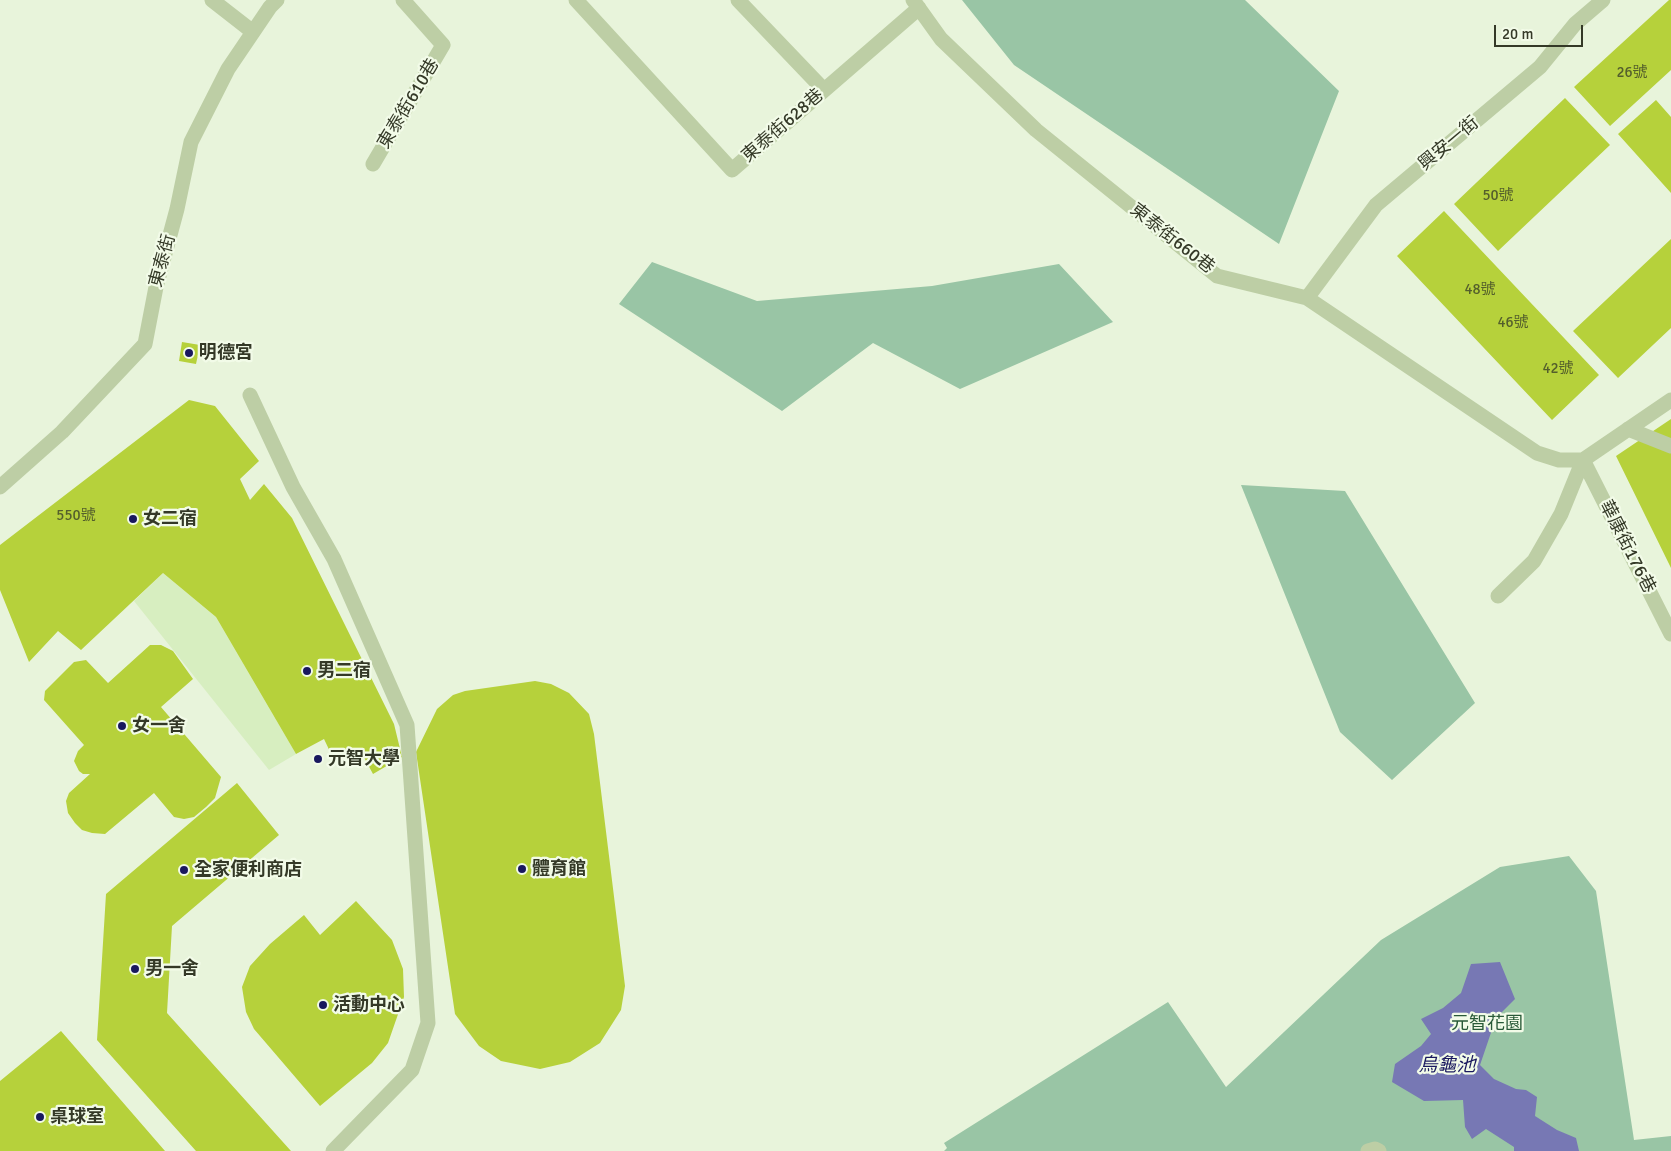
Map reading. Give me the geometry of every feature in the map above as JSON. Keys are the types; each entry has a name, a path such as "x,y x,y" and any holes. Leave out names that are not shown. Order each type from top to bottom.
{"street":[{"path":"212,0 253,32"},
{"name":"東泰街","path":"0,487 62,432 145,344 156,287 177,209 192,142 228,69 270,7 277,0"},
{"name":"東泰街610巷","path":"373,164 443,45 403,0"},
{"name":"東泰街628巷","path":"576,0 732,170 824,90 916,4"},
{"path":"738,0 824,90"},
{"name":"興安一街","path":"1307,298 1376,205 1540,67 1575,24 1603,0"},
{"name":"東泰街660巷","path":"916,4 941,39 1036,130 1217,276 1307,298 1537,453 1559,460 1583,460"},
{"path":"250,395 293,486 334,559 407,725 428,1022 412,1070 334,1151"},
{"path":"1498,596 1534,561 1561,514 1583,460 1671,400"},
{"path":"1628,429 1671,446"},
{"name":"華康街176巷","path":"1583,460 1671,634"},
{"path":"1368,1151 1375,1149 1379,1151"}],"green space":[{"path":"962,0 1245,0 1339,91 1279,244 1014,65"},
{"path":"652,262 757,301 932,286 1059,264 1113,322 960,389 873,343 782,411 619,304"},
{"path":"1241,485 1345,491 1475,703 1392,780 1340,732"},
{"name":"元智花園","path":"1569,856 1596,891 1634,1140 1671,1136 1671,1151 944,1151 947,1148 944,1143 1168,1002 1226,1087 1381,940 1500,867"}],"shaded area":[{"path":"163,573 216,617 296,754 269,770 134,601"}],"water":[{"name":"烏龜池","path":"1500,962 1515,999 1496,1018 1480,1065 1494,1079 1516,1089 1526,1090 1537,1097 1535,1116 1557,1130 1576,1138 1579,1151 1514,1151 1514,1147 1486,1129 1472,1139 1465,1127 1463,1100 1424,1101 1392,1082 1395,1064 1421,1046 1431,1034 1421,1019 1443,1008 1461,993 1471,964"}],"building":[{"path":"1671,0 1671,70 1610,126 1574,87"},
{"path":"1565,98 1610,145 1498,251 1454,204"},
{"path":"1656,100 1671,117 1671,193 1618,134"},
{"path":"1444,211 1599,375 1552,420 1397,256"},
{"path":"1671,239 1671,328 1618,378 1573,331"},
{"name":"明德宮","path":"182,342 200,345 196,364 179,361"},
{"path":"189,400 215,406 259,461 240,479 250,500 264,484 292,518 394,724 402,757 373,774 360,750 334,760 324,739 296,754 216,617 163,573 81,650 58,631 29,662 0,590 0,545"},
{"path":"1671,419 1671,568 1616,456"},
{"name":"女一舍","path":"150,645 161,645 173,651 193,679 161,707 221,777 215,798 194,817 184,819 174,817 154,793 105,834 82,830 68,813 66,801 69,793 90,774 83,774 79,771 74,761 78,751 84,745 44,700 45,691 74,662 86,660 108,683"},
{"name":"體育館","path":"535,681 551,684 569,693 589,714 594,734 625,986 621,1010 600,1043 570,1062 540,1069 501,1061 479,1046 455,1014 416,752 437,709 453,695 465,691"},
{"name":"男一舍","path":"237,783 279,835 172,926 167,1013 291,1151 196,1151 97,1040 106,894"},
{"name":"活動中心","path":"356,901 392,940 403,969 404,997 388,1043 372,1063 320,1106 254,1029 246,1012 242,987 250,966 270,944 304,915 320,935"},
{"path":"61,1031 165,1151 0,1151 0,1081"}],"place":[{"name":"明德宮","path":"189,353"},
{"name":"女二宿","path":"133,519"},
{"name":"男二宿","path":"307,671"},
{"name":"女一舍","path":"122,726"},
{"name":"元智大學","path":"318,759"},
{"name":"體育館","path":"522,869"},
{"name":"全家便利商店","path":"184,870"},
{"name":"男一舍","path":"135,969"},
{"name":"活動中心","path":"323,1005"},
{"name":"桌球室","path":"40,1117"}]}
